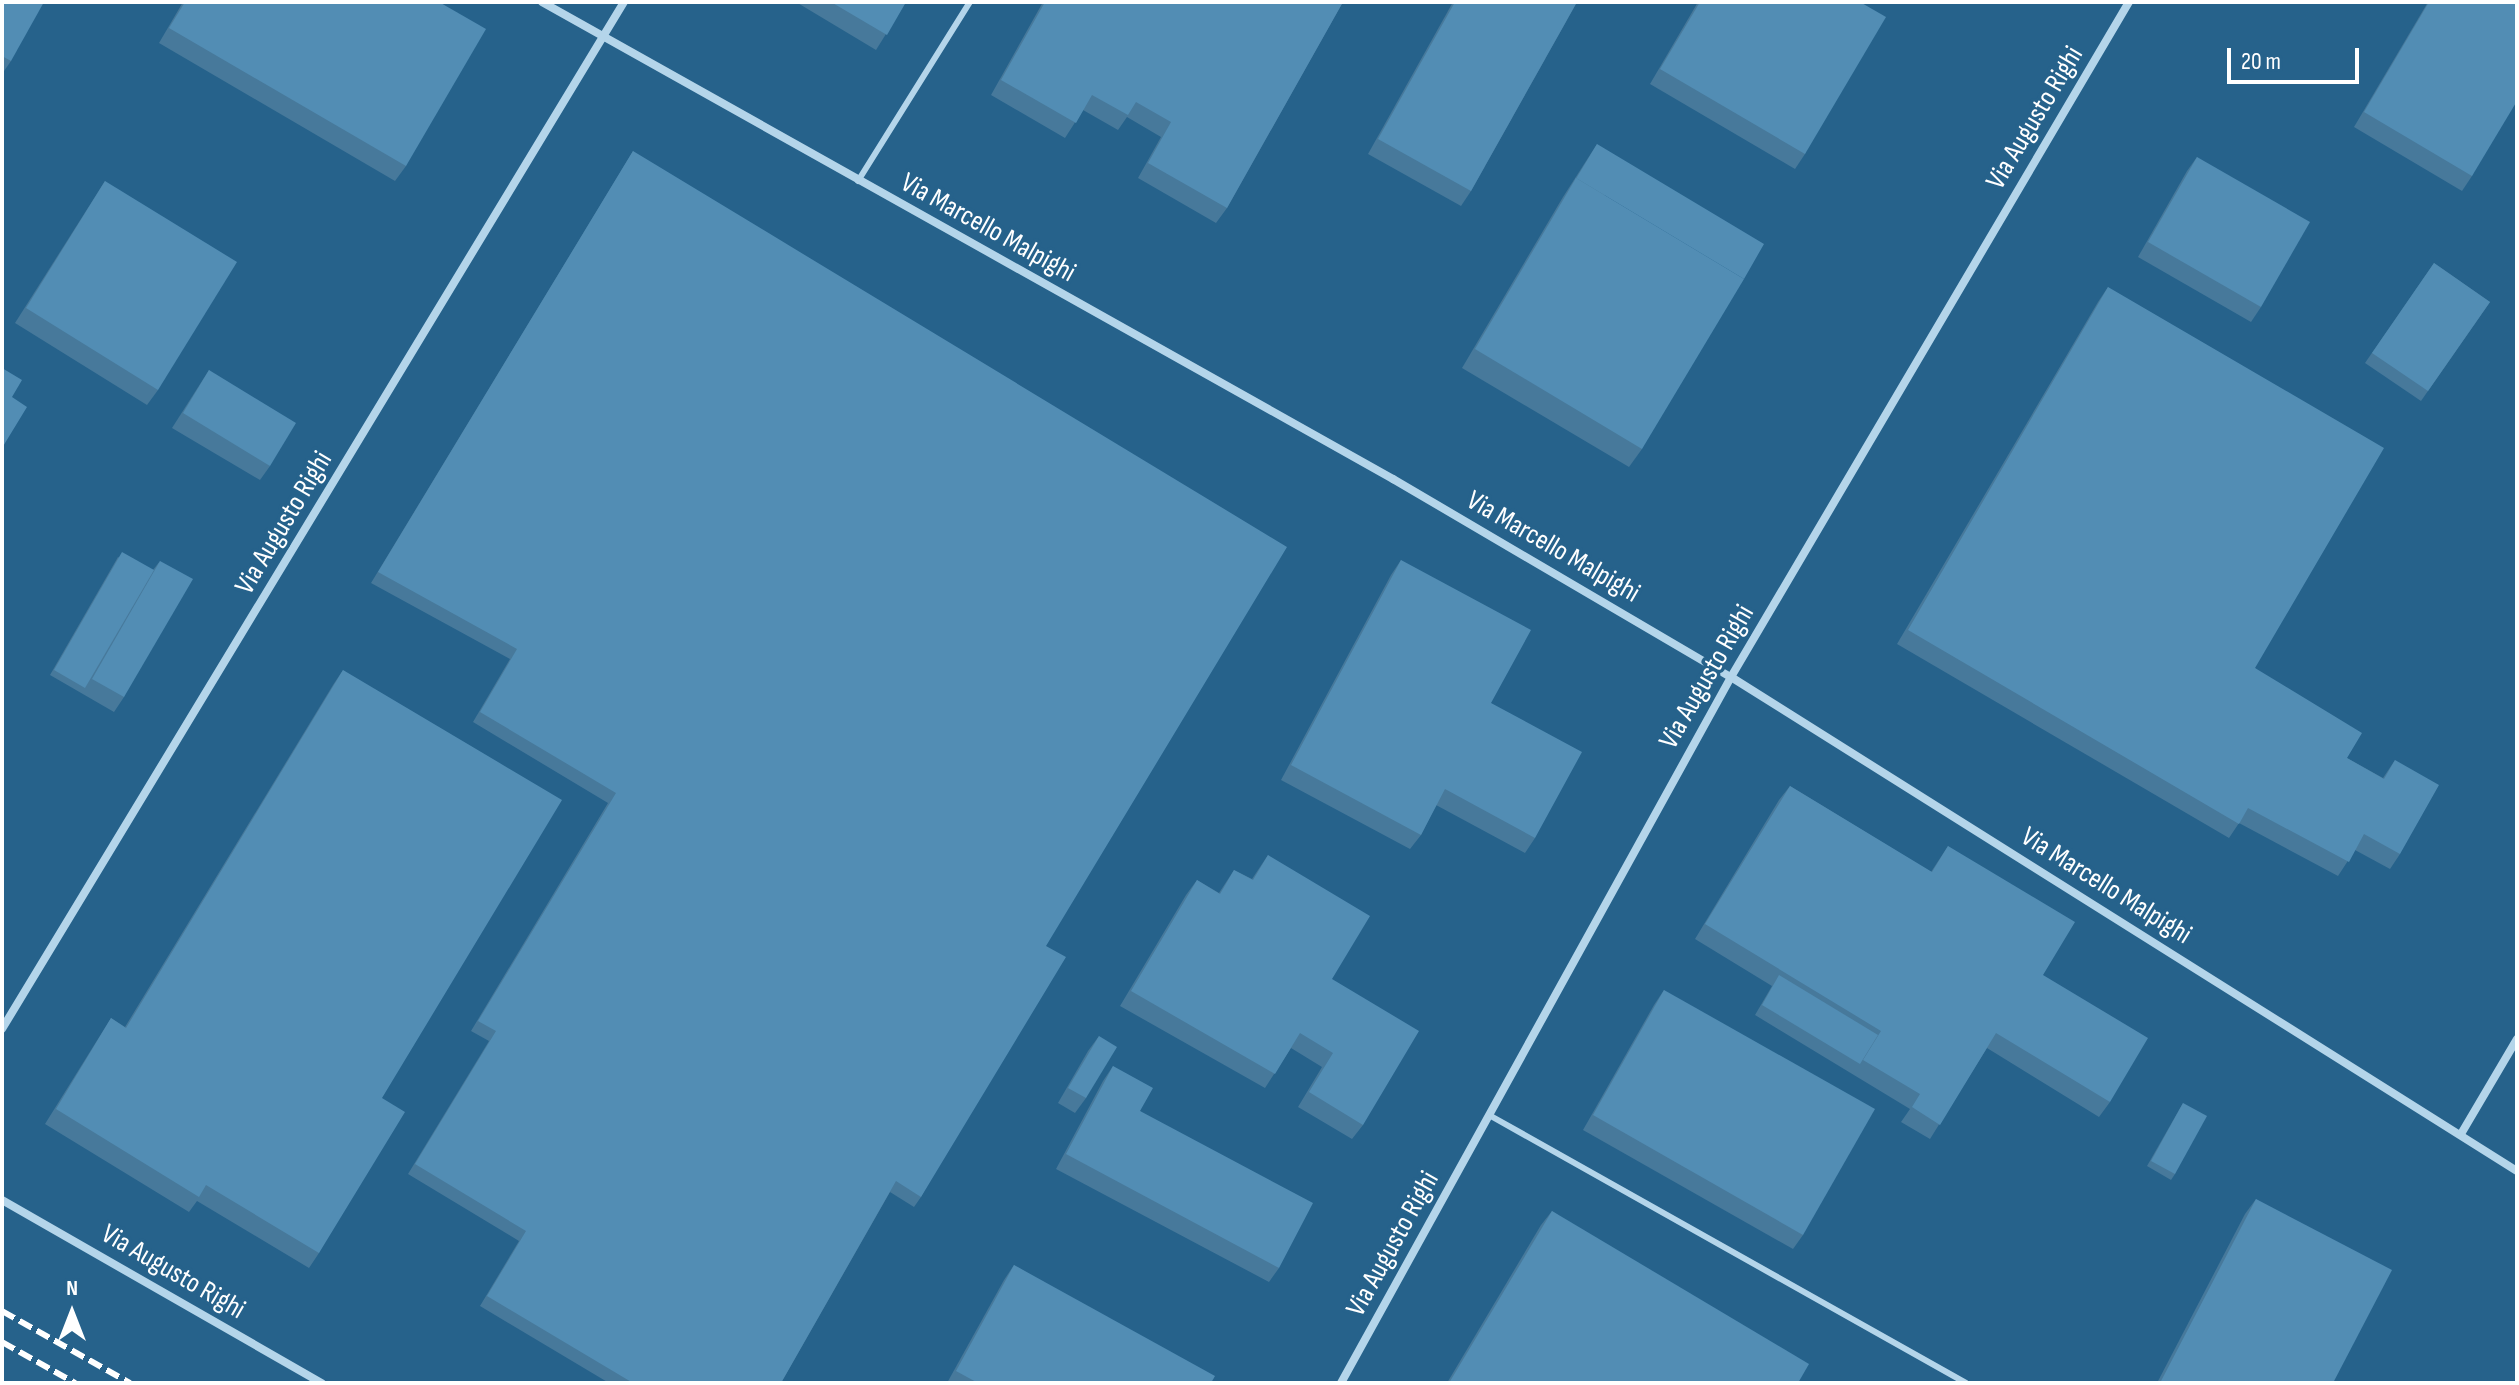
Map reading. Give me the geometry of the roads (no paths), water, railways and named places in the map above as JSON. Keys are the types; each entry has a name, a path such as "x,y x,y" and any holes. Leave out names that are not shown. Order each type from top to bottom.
{"street":[{"name":"Via Marcello Malpighi","path":"542,2 603,39 1393,479 1731,677 2517,1171"},
{"name":"Via Augusto Righi","path":"2,1029 624,2"},
{"name":"Via Augusto Righi","path":"1341,1383 1731,677 2129,2"},
{"path":"2461,1134 2517,1039"},
{"name":"Via Augusto Righi","path":"2,1200 322,1383"}],"lane":[{"path":"858,181 970,2"},
{"path":"1489,1115 1966,1383"}],"railway":[{"path":"2,1311 130,1383"},
{"path":"2,1342 75,1383"}]}
